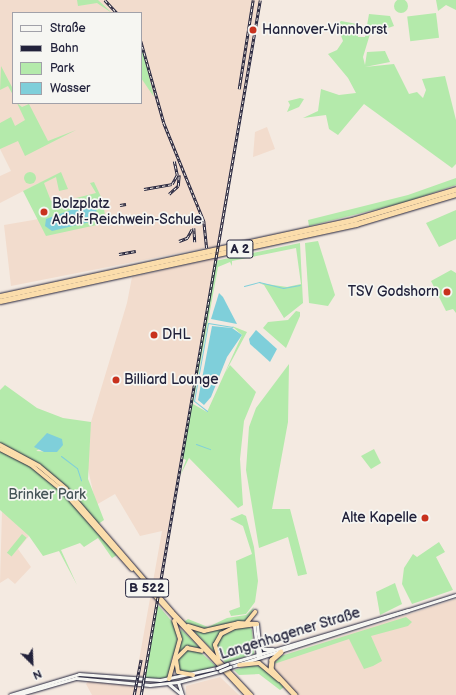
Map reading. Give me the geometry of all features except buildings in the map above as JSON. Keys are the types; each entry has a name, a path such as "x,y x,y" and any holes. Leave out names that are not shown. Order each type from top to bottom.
{"highway":[{"name":"A 2","path":"12,296 355,219 456,189"},
{"name":"A 2","path":"1,297 12,296 356,224 456,194"},
{"name":"B 522","path":"0,445 38,466 66,489 183,623 251,695"},
{"name":"B 522","path":"0,449 30,464 63,491 170,614 246,694"},
{"path":"247,622 255,612"},
{"path":"168,682 173,669 180,639 170,614"},
{"path":"183,623 204,631 247,622 256,624"},
{"path":"222,663 215,650 218,636 230,628 256,624"},
{"path":"193,674 177,671 180,653 193,647 209,655"},
{"path":"280,650 272,660 271,669 294,695"},
{"path":"239,665 262,664 294,695"},
{"path":"173,669 177,681"}],"main road":[{"name":"Langenhagener Straße","path":"177,681 193,674 229,666 456,595"},
{"path":"256,624 259,656"},
{"path":"256,624 259,656"},
{"path":"259,644 266,650 280,650"},
{"name":"Langenhagener Straße","path":"229,666 239,665 259,656"},
{"name":"Langenhagener Straße","path":"177,681 187,680 218,669"},
{"path":"10,695 87,674 168,682 181,693"},
{"path":"17,695 82,677 168,682 177,681 181,693"},
{"path":"181,693 187,680"}],"shaded area":[{"path":"0,0 261,0 142,695 92,695 86,684 92,677 135,683 162,531 140,536 115,494 96,505 86,460 91,422 127,303 132,277 203,261 205,248 11,286 4,225 39,219 39,183 0,203 0,176 11,171 0,149"},
{"path":"267,127 275,149 253,157 255,132"},
{"path":"2,511 29,536 18,549 31,567 15,584 8,578 0,583"},
{"path":"456,599 456,695 298,695 274,668 275,660 281,656"},
{"path":"220,677 239,695 186,695 186,686"}],"green space":[{"path":"401,-1 406,1 408,6 406,11 401,13 396,11 394,6 396,1"},
{"path":"77,0 98,0 111,12 97,3 78,6"},
{"path":"436,0 456,0 456,10 446,5 438,11"},
{"path":"436,13 439,38 410,41 407,17"},
{"path":"369,14 390,16 394,26 370,34 363,57 365,65 367,52 385,51 390,62 365,67 394,64 409,94 417,92 423,98 426,90 422,79 445,76 456,120 456,164 452,168 364,104 338,135 329,129 326,115 303,118 318,111 321,89 339,95 356,93 348,78 328,54 337,50 343,41 337,25 341,21 357,24 358,37 365,37"},
{"path":"142,49 144,56 154,97 142,79"},
{"path":"1,66 12,87 12,93 8,86 0,90"},
{"path":"300,98 304,99 299,107 287,112 290,105 288,101"},
{"path":"17,104 22,107 29,104 48,141 76,130 25,156 18,141 0,149 0,123 11,117 15,126 25,120"},
{"path":"28,172 32,172 36,178 32,184 28,184 24,180 24,176"},
{"path":"61,172 68,189 59,191 56,177 44,183 51,201 59,198 67,208 67,203 76,198 96,193 90,183 94,182 103,201 106,223 46,236 23,191","holes":["97,215 94,219 45,222"]},
{"path":"456,178 456,185 406,202 309,226 308,220 408,195"},
{"path":"456,210 456,239 439,247 426,223"},
{"path":"318,241 335,295 328,306 309,303 305,243"},
{"path":"300,243 303,303 284,318 264,285 259,283 287,287 301,284 296,248 232,261 232,266 230,262 218,267 193,404 207,412 242,335 232,326 247,332 225,373 230,365 256,392 244,421 240,459 243,505 238,508 189,458 180,476 186,460 182,458 215,261"},
{"name":"TSV Godshorn","path":"451,270 456,273 456,313 453,309 446,311 431,281"},
{"path":"296,311 300,312 300,316 286,348 263,328 268,322 288,320"},
{"path":"289,364 288,422 272,509 290,509 307,574 298,576 288,537 259,548 246,470 249,427 256,408"},
{"name":"Brinker Park","path":"5,385 37,408 63,418 91,422 88,479 104,520 94,527 117,555 112,558 98,538 84,547 80,543 61,550 77,585 59,551 43,556 29,536 0,510 0,390","holes":["58,439 53,452 36,451"]},
{"path":"374,449 381,463 371,469 361,456"},
{"path":"242,514 246,516 254,547 258,581 255,602 246,614 231,616 229,611 240,607 236,561 252,554 243,526 230,519"},
{"path":"22,534 27,538 12,556 7,553"},
{"path":"439,542 445,552 436,557 453,590 412,604 402,584 404,568 413,554 417,557"},
{"path":"395,583 402,604 380,615 376,592"},
{"path":"157,604 175,625 178,645 171,660 172,673 166,678 145,679"},
{"path":"254,607 248,620 204,630 184,622 188,619 208,627 227,618 246,615"},
{"path":"406,617 412,622 408,626 371,636 382,661 373,666 364,669 349,639 274,664 281,656"},
{"path":"233,625 218,635 216,654 194,631 210,632"},
{"path":"248,626 252,630 254,654 225,663 216,645 219,637 233,629"},
{"path":"181,629 200,648 190,647 180,652 175,667 182,676 178,676 175,671 174,662"},
{"path":"189,649 199,651 216,666 196,673 180,672 177,660"},
{"path":"252,665 262,667 284,687 280,690 259,674 239,675 234,670"}],"water":[{"path":"93,202 97,208 94,221 52,231 45,226 46,219"},
{"path":"219,293 223,297 237,324 211,319"},
{"path":"212,326 232,328 242,335 227,357 211,397 204,405 198,400"},
{"path":"256,330 277,349 270,362 250,344 249,339"},
{"path":"47,433 62,439 63,445 57,452 44,452 34,447"}],"waterway":[{"path":"244,286 259,282 283,288 300,285"},
{"path":"207,411 194,401 208,323 233,327"},
{"path":"196,444 210,449"},
{"path":"61,456 77,468 81,480"}],"railway":[{"path":"105,0 116,12"},
{"path":"239,89 253,0"},
{"path":"141,695 260,0"},
{"path":"142,45 164,123 204,221 207,248"},
{"path":"144,189 172,184 177,175 174,161"},
{"path":"169,194 178,186 179,175"},
{"path":"120,205 126,204"},
{"path":"194,228 195,242"},
{"path":"179,241 187,238 192,229"},
{"path":"119,254 136,251"},
{"path":"134,695 141,660"}],"place":[{"name":"Hannover-Vinnhorst","path":"253,30"},
{"name":"Bolzplatz Adolf-Reichwein-Schule","path":"44,212"},
{"name":"TSV Godshorn","path":"447,292"},
{"name":"DHL","path":"154,335"},
{"name":"Billiard Lounge","path":"116,380"},
{"name":"Alte Kapelle","path":"425,518"}]}
